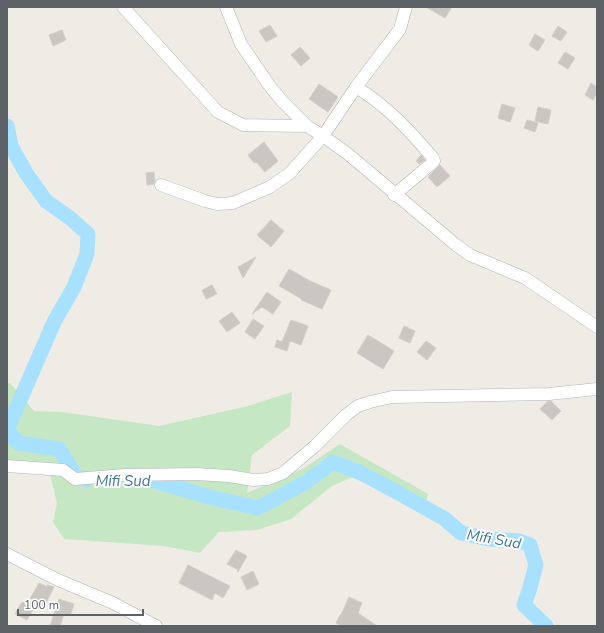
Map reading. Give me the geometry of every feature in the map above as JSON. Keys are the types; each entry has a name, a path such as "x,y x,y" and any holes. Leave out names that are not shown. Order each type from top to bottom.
{"street":[{"path":"123,7 218,112 243,125 308,126"},
{"path":"226,7 241,44 252,60 278,95 308,126 348,154 394,195 466,252 525,278 597,327"},
{"path":"161,185 217,204 233,203 270,187 290,173 323,136 356,88 400,30 406,7"},
{"path":"356,88 380,103 400,120 434,158 434,161 430,165 394,195"},
{"path":"7,466 63,470 75,479 125,475 196,474 229,476 253,480 268,479 283,473 316,446 346,415 358,406 370,402 392,397 549,394 597,389"},
{"path":"10,556 58,580 113,603 156,626"}],"green space":[{"path":"10,383 34,411 62,412 159,426 248,406 292,392 290,426 252,455 247,493 304,468 340,444 428,494 423,514 355,476 332,486 291,519 257,530 219,532 200,553 164,546 64,539 53,522 57,503 47,462 7,464 7,384"}],"building":[{"path":"426,7 452,7 445,18"},
{"path":"270,25 277,36 266,42 259,31"},
{"path":"558,26 567,32 561,41 552,36"},
{"path":"62,30 66,40 53,46 49,35"},
{"path":"535,34 545,40 538,51 529,45"},
{"path":"300,47 310,58 301,66 291,55"},
{"path":"565,52 575,58 568,69 558,63"},
{"path":"591,83 597,87 597,93 593,100 585,95"},
{"path":"319,84 338,97 328,112 309,99"},
{"path":"502,104 515,108 510,122 498,118"},
{"path":"538,107 551,110 548,124 535,121"},
{"path":"527,120 538,123 535,132 524,128"},
{"path":"264,142 278,161 265,172 256,162 254,163 248,155"},
{"path":"421,155 425,160 419,164 416,161"},
{"path":"440,165 450,176 437,187 428,177"},
{"path":"154,172 154,184 147,185 146,173"},
{"path":"271,220 284,231 271,247 257,235"},
{"path":"256,257 243,278 238,267"},
{"path":"289,269 310,281 331,290 322,309 301,300 302,299 279,286"},
{"path":"212,285 217,294 206,299 202,290"},
{"path":"267,292 281,302 273,314 262,307 252,314"},
{"path":"232,312 240,323 227,332 219,321"},
{"path":"253,319 264,326 255,339 245,332"},
{"path":"291,320 308,326 301,345 290,341 287,351 275,347 277,340 282,342"},
{"path":"404,326 415,331 410,343 399,338"},
{"path":"368,335 394,351 383,369 357,353"},
{"path":"426,341 436,348 427,360 417,352"},
{"path":"551,401 561,411 552,420 540,409 547,402"},
{"path":"236,550 247,556 238,572 237,569 227,564"},
{"path":"188,565 230,586 223,598 215,593 212,600 179,583"},
{"path":"253,571 259,584 247,590 241,577"},
{"path":"39,583 47,587 47,585 54,587 44,607 37,603 27,620 15,614 22,602 27,604"},
{"path":"349,597 362,603 358,613 377,626 342,626 336,623"},
{"path":"59,599 74,604 70,616 64,614 60,626 50,626"}],"waterway":[{"name":"Mifi Sud","path":"7,126 11,146 26,173 46,201 70,218 88,234 87,254 74,287 54,322 7,430 18,443 59,449 76,476 86,480"},
{"name":"Mifi Sud","path":"136,480 152,480 209,497 258,508 306,482 333,462 361,473 404,496 445,519 461,533 489,539 519,541 530,545 536,565 524,605 546,626"}]}
